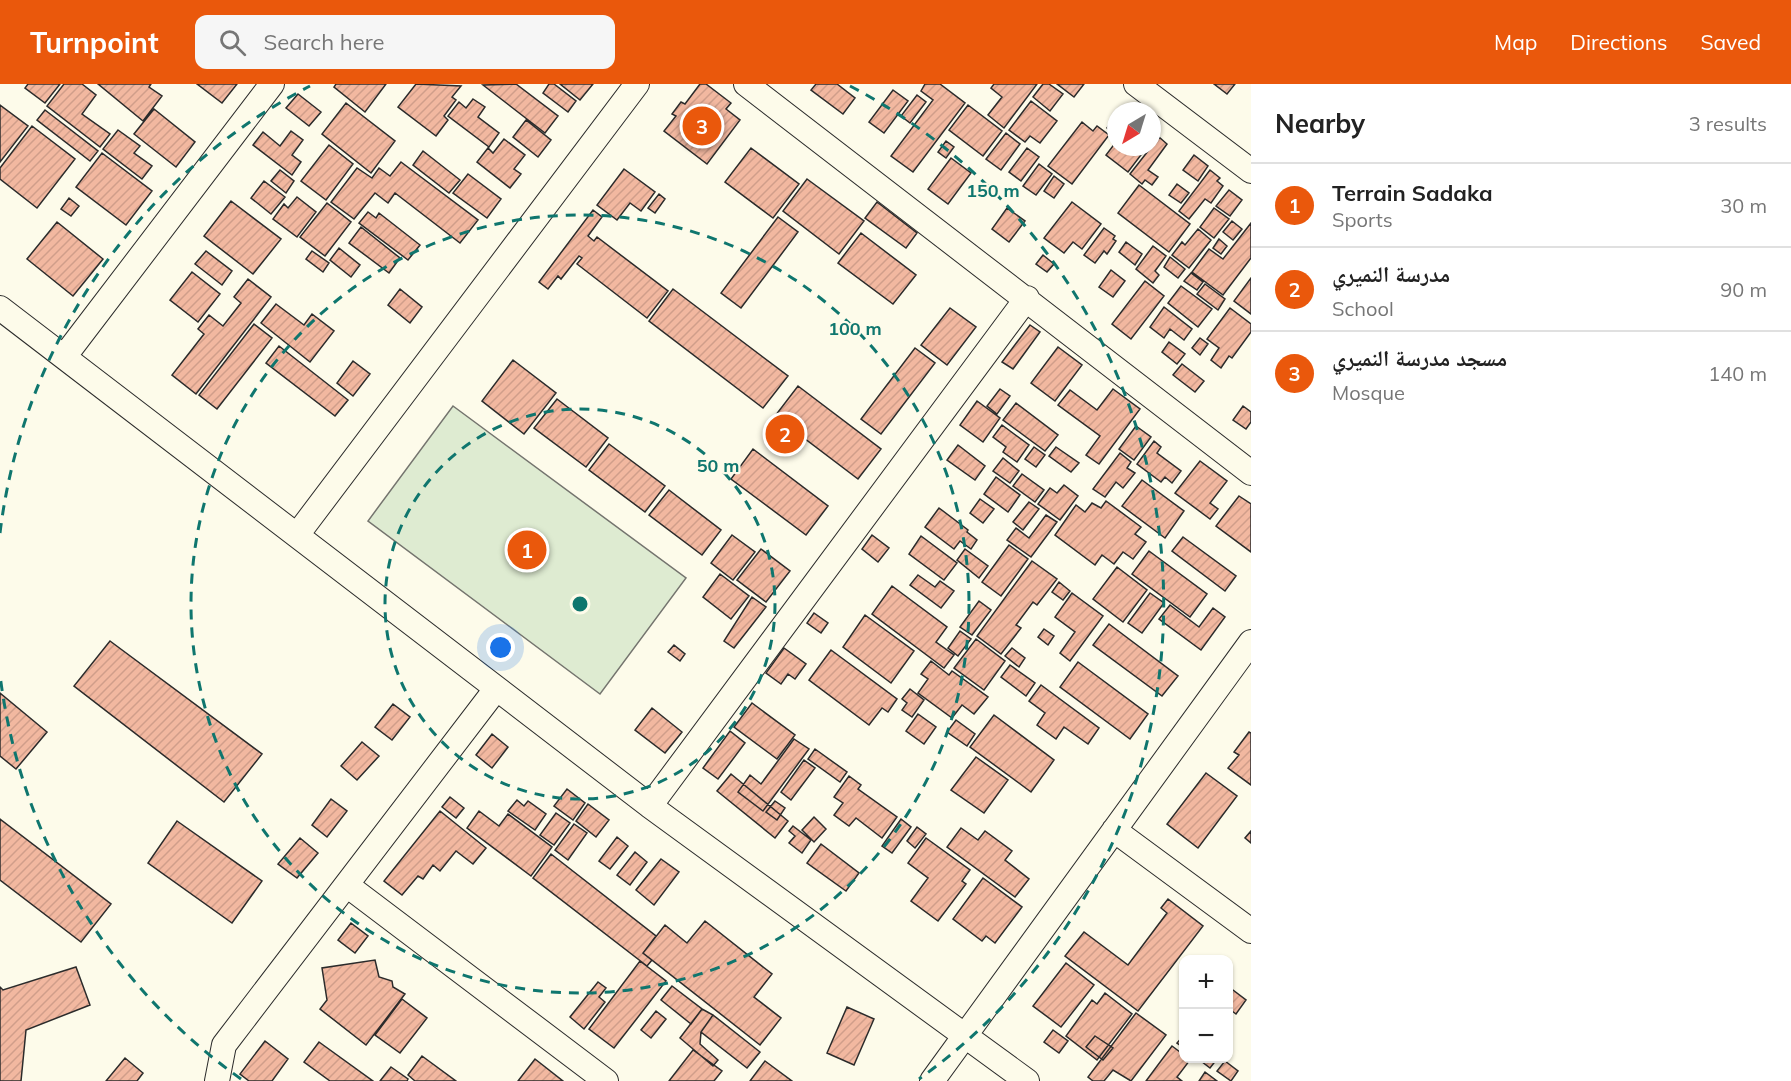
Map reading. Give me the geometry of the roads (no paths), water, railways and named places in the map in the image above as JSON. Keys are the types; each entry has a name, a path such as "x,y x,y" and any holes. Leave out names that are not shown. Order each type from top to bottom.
{"street":[{"path":"64,357 272,84"},
{"path":"297,535 637,84"},
{"path":"746,84 1251,472"},
{"path":"1136,84 1251,171"},
{"path":"650,806 1027,298"},
{"path":"0,308 650,806 1027,1081"},
{"path":"932,1081 1251,642"},
{"path":"217,1081 224,1045 348,886 496,689"},
{"path":"1114,830 1251,931"},
{"path":"348,886 606,1081"}],"place":[{"name":"مسجد مدرسة النميري","path":"702,126"},
{"name":"مدرسة النميري","path":"785,434"},
{"name":"Terrain Sadaka","path":"527,550"}]}
